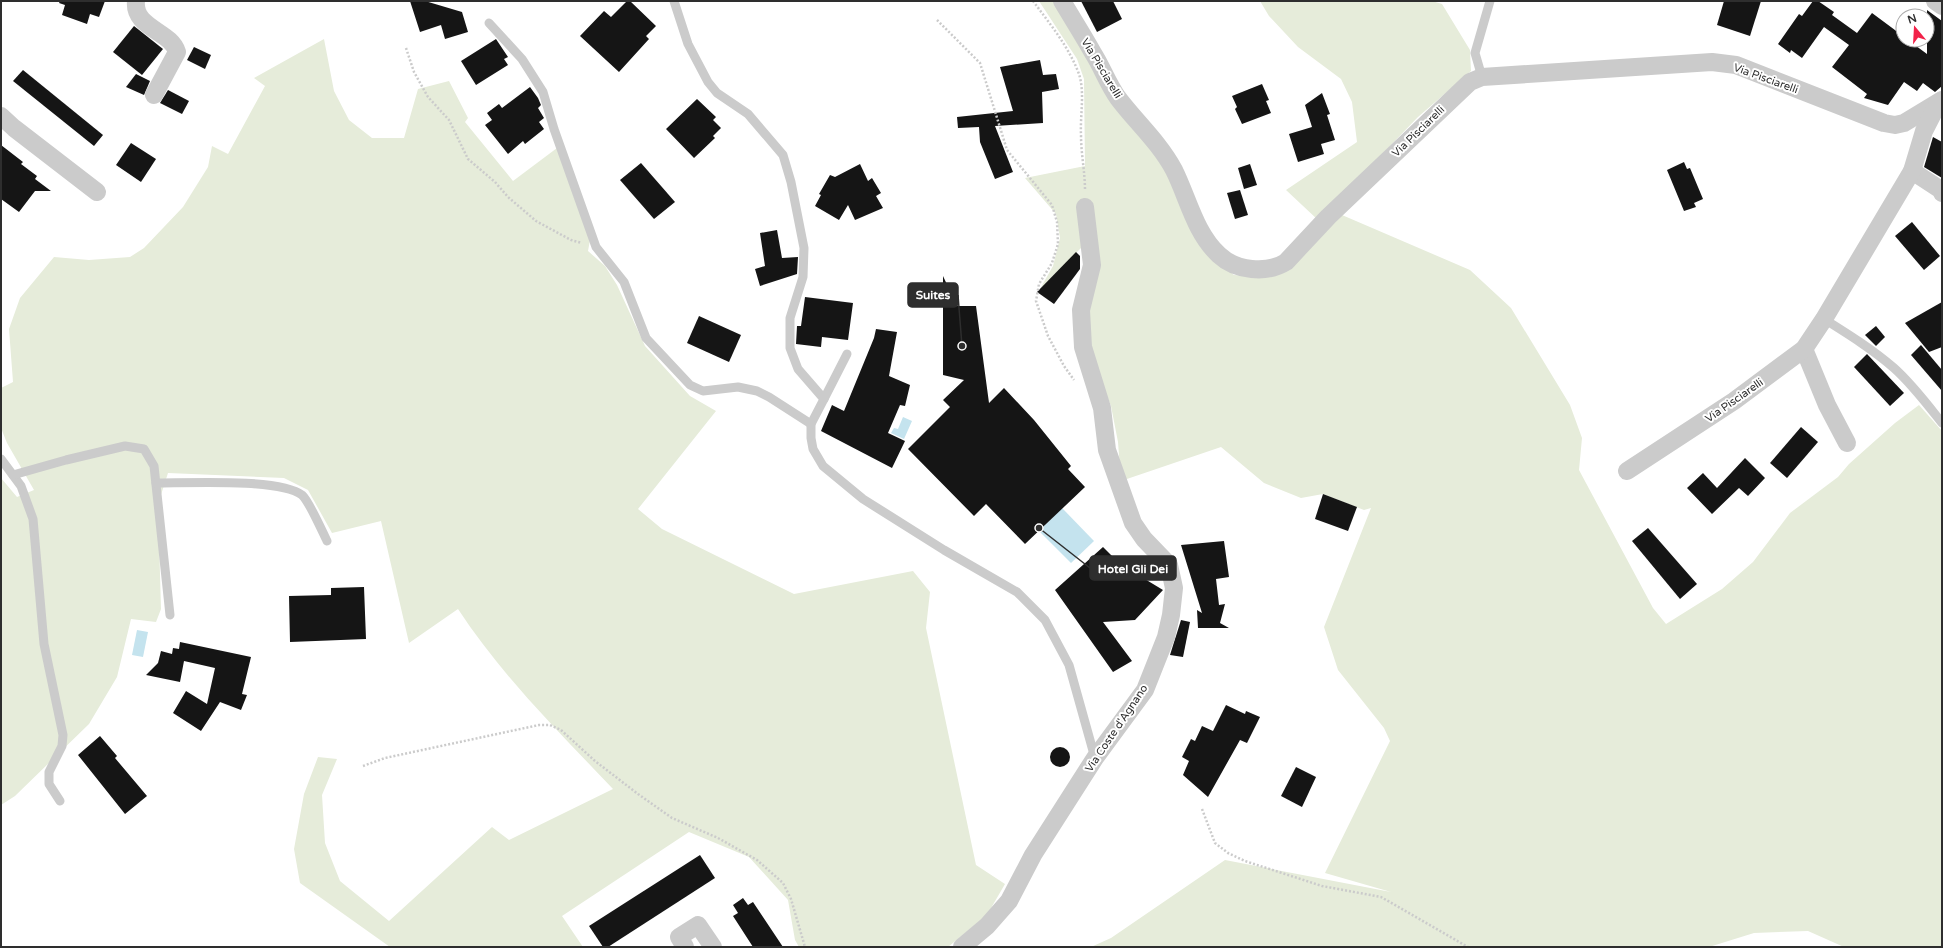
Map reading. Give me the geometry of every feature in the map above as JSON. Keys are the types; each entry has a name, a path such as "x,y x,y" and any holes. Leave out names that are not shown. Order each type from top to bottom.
{"street":[{"path":"136,1 136,5 142,20 175,45 177,52 154,95"},
{"name":"Via Pisciarelli","path":"1062,1 1118,97 1160,148 1174,170 1201,231 1209,245 1220,256 1231,263 1244,267 1268,270 1278,267 1286,262 1328,217 1470,82 1482,77 1712,62 1736,66 1895,125 1904,123 1940,101"},
{"path":"1935,1 1942,6"},
{"name":"Via Pisciarelli","path":"1627,471 1734,401 1804,349 1824,319 1912,172 1924,131 1940,101"},
{"path":"1,116 14,128 97,192"},
{"path":"1912,172 1941,190 1942,193"},
{"name":"Via Coste d'Agnano","path":"962,947 987,926 1009,901 1033,855 1095,758 1145,690 1166,637 1174,588 1169,565 1162,556 1144,540 1133,523 1107,450 1102,408 1083,347 1081,310 1092,265 1085,207"},
{"path":"1804,349 1827,405 1847,443"},
{"path":"685,947 679,937 698,925 713,947"}],"lane":[{"path":"674,1 688,44 708,82 717,93 748,114 783,155 791,182 804,248 803,277 790,318 790,348 798,369 824,399"},
{"path":"1482,77 1475,53 1490,1"},
{"path":"489,23 522,59 543,92 554,129 596,247 624,282 646,338 690,385 703,391 738,387 757,391 770,396 811,424"},
{"path":"1824,319 1861,343 1895,369 1924,400 1942,423"},
{"path":"847,354 811,424 813,448 823,466 838,480 863,499 938,546 1017,592 1045,620 1069,665 1095,758"},
{"path":"13,475 66,460 125,446 144,449 154,466 170,616"},
{"path":"1,459 21,486 33,519 44,644 63,735 62,746 49,772 49,784 60,801"},
{"path":"156,483 267,484 292,489 303,496 327,541"}],"path":[{"path":"1033,1 1072,58 1079,75 1082,93 1081,135 1085,207"},
{"path":"937,20 980,63 1007,150 1052,206 1057,222 1058,244 1052,263 1039,284 1036,301 1048,336 1064,366 1078,385"},
{"path":"406,48 418,78 428,97 449,120 468,159 536,221 571,240 596,247"},
{"path":"363,766 392,756 539,725 550,725 561,730 595,761 672,818 718,838 757,860 783,883 791,899 805,947"},
{"path":"1202,809 1215,843 1228,853 1245,861 1322,886 1381,897 1468,947"}],"green space":[{"path":"1039,1 1055,1 1159,155 1217,262 1234,275 1264,277 1342,215 1470,270 1511,308 1570,405 1582,438 1579,470 1653,608 1666,624 1722,589 1753,562 1790,513 1838,477 1849,464 1895,423 1919,405 1942,431 1942,947 1844,947 1808,931 1754,933 1709,947 1091,947 1111,938 1225,860 1391,892 1325,873 1390,741 1384,728 1338,670 1324,627 1371,508 1364,510 1323,494 1301,498 1264,483 1221,447 1121,481 1118,442 1111,406 1090,353 1084,314 1090,239 1040,289 1053,266 1060,238 1056,214 1025,178 1085,166 1084,79 1077,59"},
{"path":"1260,1 1432,1 1442,4 1470,50 1471,71 1418,117 1318,220 1286,190 1357,142 1352,102 1341,79 1298,47 1269,16"},
{"path":"324,39 334,91 349,120 372,138 404,138 418,89 449,81 468,118 465,122 513,181 557,148 590,240 588,251 605,266 617,285 645,346 690,396 716,411 638,509 662,529 794,594 913,571 930,592 926,628 976,865 1005,884 987,915 948,947 799,947 795,940 788,900 749,857 689,832 562,916 583,947 390,947 300,883 294,849 304,794 318,757 337,759 322,795 325,843 340,881 389,921 492,827 509,840 613,789 551,724 512,680 475,634 458,609 409,643 381,521 332,533 308,490 284,478 168,473 158,504 161,609 156,622 131,619 117,677 89,724 15,796 1,805 1,478 17,497 34,490 7,443 1,428 1,388 13,382 9,329 20,298 54,257 89,260 130,257 144,248 183,207 208,167 212,146 228,154 265,86 254,78"}],"water":[{"path":"903,417 912,421 904,439 891,433 894,428 898,429"},
{"path":"1062,508 1094,541 1071,563 1039,531"},
{"path":"137,630 148,632 143,657 132,655"}],"building":[{"path":"60,1 105,1 99,17 90,14 87,24 62,15 65,5 59,3"},
{"path":"410,1 425,1 462,12 468,32 445,39 441,25 420,32"},
{"path":"627,1 630,1 656,26 646,36 649,39 619,72 580,36 604,11 611,17"},
{"path":"1081,1 1113,1 1122,19 1097,32"},
{"path":"1724,1 1761,1 1750,36 1717,25"},
{"path":"1813,1 1818,1 1834,12 1832,15 1857,33 1872,13 1895,30 1895,48 1919,48 1927,54 1927,48 1935,48 1935,16 1942,21 1942,86 1935,92 1923,83 1917,91 1904,82 1888,105 1864,98 1867,94 1832,67 1849,45 1824,27 1802,58 1791,50 1790,53 1778,44 1799,14 1802,16"},
{"path":"134,26 163,49 142,75 113,52"},
{"path":"496,39 508,57 504,59 508,65 476,85 461,61"},
{"path":"194,47 211,55 205,69 187,60"},
{"path":"1040,60 1043,75 1056,74 1059,89 1042,92 1043,123 995,126 1013,172 995,179 980,142 979,127 958,128 957,117 1013,111 1000,67"},
{"path":"23,70 103,135 94,146 13,81"},
{"path":"136,74 150,81 144,95 126,87"},
{"path":"1262,84 1269,100 1266,101 1271,113 1242,124 1235,109 1237,107 1232,96"},
{"path":"530,87 541,105 538,108 544,118 539,122 544,129 525,144 523,141 508,154 485,125 492,120 487,113 499,104 502,108"},
{"path":"168,90 189,101 182,114 160,103"},
{"path":"1322,93 1330,114 1327,115 1335,140 1321,144 1324,154 1298,162 1289,134 1312,127 1305,105"},
{"path":"697,99 716,117 713,120 721,128 713,136 715,138 694,158 666,129"},
{"path":"1933,137 1942,142 1942,178 1924,167"},
{"path":"131,143 156,159 141,182 116,165"},
{"path":"1,145 23,162 21,164 37,176 35,179 51,191 35,191 19,212 1,199"},
{"path":"1684,162 1687,169 1690,168 1703,199 1694,203 1696,207 1684,211 1667,170"},
{"path":"641,163 675,202 654,219 620,180"},
{"path":"860,164 868,181 872,178 881,193 876,196 883,208 855,220 848,205 839,220 815,206 821,195 819,194 830,175 835,177"},
{"path":"1250,164 1257,185 1244,189 1238,168"},
{"path":"1240,190 1248,215 1235,219 1227,193"},
{"path":"1912,222 1940,256 1924,270 1895,236"},
{"path":"777,230 782,258 798,257 797,274 760,286 755,269 765,266 760,233"},
{"path":"1076,252 1080,256 1080,269 1054,304 1037,292"},
{"path":"943,276 957,306 976,306 989,403 1004,388 1034,420 1071,466 1068,469 1085,487 1025,544 986,504 974,516 908,449 950,407 943,400 964,380 943,375"},
{"path":"805,297 853,303 848,340 822,337 821,347 796,344 797,326 801,326"},
{"path":"1942,302 1942,347 1929,352 1905,323"},
{"path":"699,316 741,335 729,362 687,343"},
{"path":"1876,326 1885,337 1876,346 1865,335"},
{"path":"876,329 897,332 889,376 910,385 905,406 900,405 888,433 905,441 892,468 821,431 832,405 844,411 874,338"},
{"path":"1921,345 1942,370 1942,391 1911,355"},
{"path":"1867,354 1904,393 1890,406 1854,367"},
{"path":"1801,427 1818,442 1787,478 1770,463"},
{"path":"1745,458 1765,478 1748,496 1739,488 1712,514 1687,488 1703,473 1717,488"},
{"path":"1323,494 1357,507 1348,531 1315,519"},
{"path":"1648,528 1697,584 1680,599 1632,541"},
{"path":"1224,541 1229,577 1216,579 1219,605 1225,604 1220,623 1229,628 1198,628 1197,610 1202,613 1181,545"},
{"path":"1103,547 1120,564 1163,590 1135,620 1103,622 1132,661 1113,672 1055,590"},
{"path":"364,587 366,639 290,642 289,596 331,595 331,588"},
{"path":"1181,620 1190,622 1183,657 1170,655"},
{"path":"180,642 251,657 242,694 247,695 241,710 220,702 201,731 173,713 186,691 207,704 215,668 184,661 180,682 146,675 158,663 161,651 172,654 173,648 179,649"},
{"path":"1226,705 1245,714 1246,711 1260,717 1247,743 1240,740 1208,797 1183,775 1189,761 1182,757 1191,739 1195,741 1202,726 1213,731"},
{"path":"100,736 117,756 115,758 147,796 125,814 78,755"},
{"path":"1060,747 1067,750 1070,757 1067,764 1060,767 1053,764 1050,757 1053,750"},
{"path":"1296,767 1316,777 1302,807 1281,796"},
{"path":"700,855 715,878 608,947 603,947 589,926"},
{"path":"743,898 748,905 753,902 783,947 753,947 733,916 738,913 733,905"}],"place":[{"name":"Suites","path":"962,346"},
{"name":"Hotel Gli Dei","path":"1039,528"}]}
